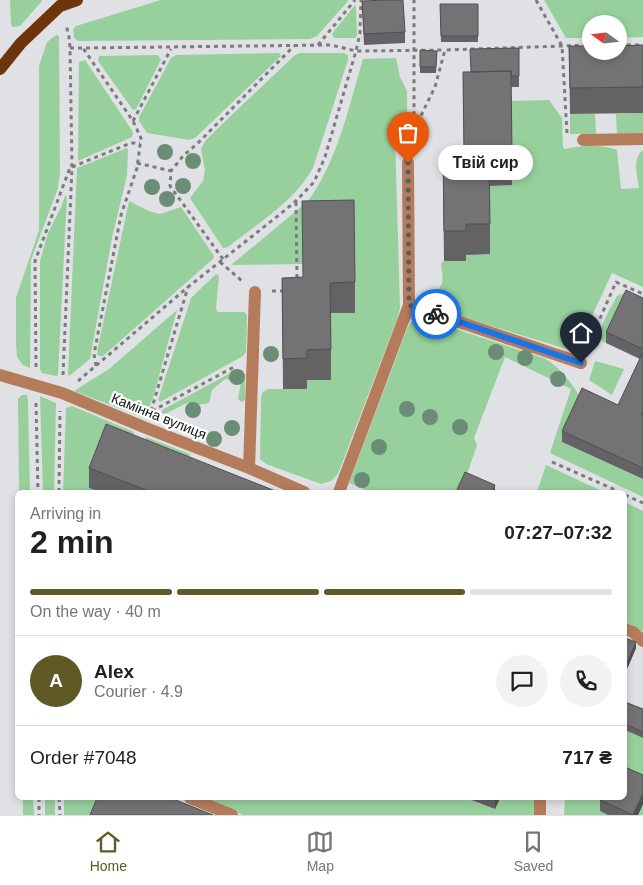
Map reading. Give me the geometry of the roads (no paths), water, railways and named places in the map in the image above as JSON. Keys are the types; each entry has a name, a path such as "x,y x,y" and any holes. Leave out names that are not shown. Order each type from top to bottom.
{"main road":[{"path":"0,69 20,43 60,6 77,0"}],"street":[{"path":"583,140 643,139"},
{"path":"339,490 409,305 408,163"},
{"path":"249,468 255,292"},
{"path":"409,305 581,363"},
{"name":"Камінна вулиця","path":"0,375 62,394 299,490"},
{"path":"627,630 633,632 643,641"},
{"path":"195,800 232,815"},
{"path":"540,800 540,815"}],"place":[{"name":"Твій сир","path":"408,163"}]}
